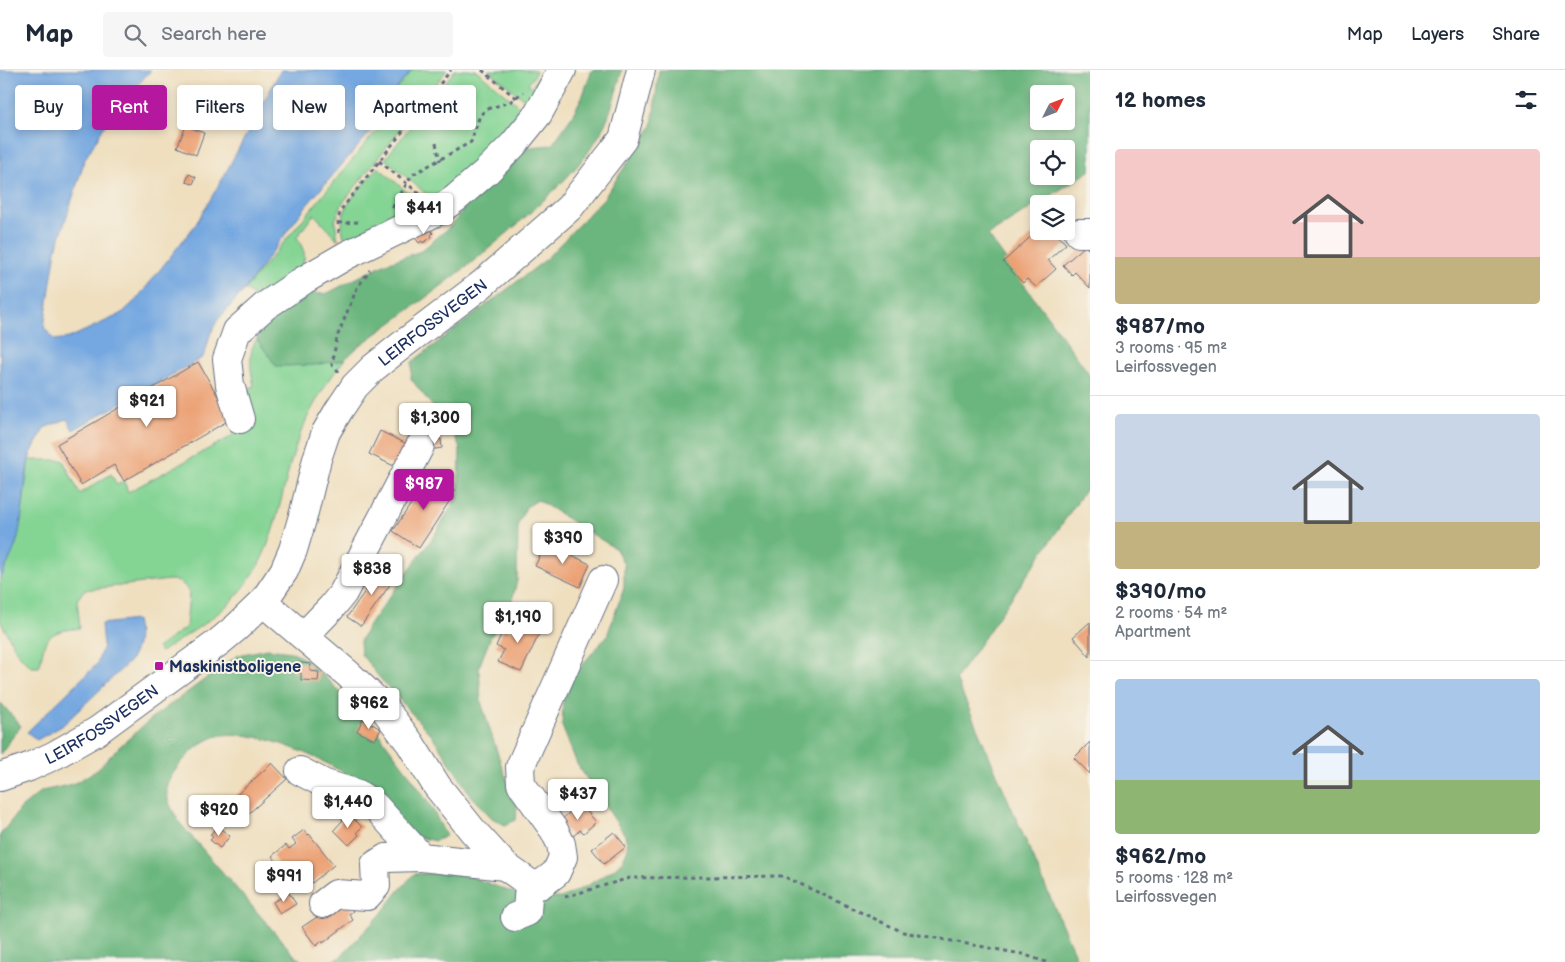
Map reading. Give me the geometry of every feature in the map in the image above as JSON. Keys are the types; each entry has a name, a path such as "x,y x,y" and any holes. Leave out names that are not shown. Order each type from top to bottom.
{"street":[{"path":"240,419 230,386 227,359 237,331 285,291 354,252 440,210 456,198 513,145 538,114 562,70"},
{"name":"LEIRFOSSVEGEN","path":"0,777 55,755 97,731 219,642 237,628 263,602 284,571 290,557 326,432 350,394 373,368 481,285 569,208 623,140 641,70"},
{"path":"304,636 343,593 420,446"},
{"path":"263,602 348,674 383,707 410,743 437,786 473,831 505,866 529,883 540,885 556,873 563,857 554,830 521,784 520,767 603,580"},
{"path":"300,771 325,784 358,794 375,806 421,857"},
{"path":"0,781 0,793"},
{"path":"323,904 336,894 367,896 376,886 375,865 386,858 421,857 505,866"},
{"path":"515,916 527,912 529,883"}],"path":[{"path":"341,374 332,365 337,337 357,288 370,269 340,237 338,223 340,211 451,70"},
{"path":"482,70 538,114"},
{"path":"385,213 391,209 412,175 472,142 480,115 487,109 510,102 523,92"},
{"path":"436,143 440,160"},
{"path":"379,161 440,210"},
{"path":"338,223 364,221"},
{"path":"565,897 630,878 783,876 903,932 1022,954 1046,962"}],"green space":[{"path":"412,70 447,70 435,85 400,85"},
{"path":"455,70 476,70 529,114 437,203 385,159 408,130 476,130 476,85 443,85"},
{"path":"488,70 536,70 528,84 532,87 542,70 554,70 535,108"},
{"path":"592,70 622,70 607,119 600,134 586,155 569,175 541,202 512,229 469,264 426,298 359,346 344,360 313,365 276,366 257,339 269,310 293,292 326,294 384,264 421,251 451,226 474,195 520,148 552,145 571,118 583,95"},
{"path":"659,70 1090,70 1090,171 1075,180 1075,140 1030,140 1030,185 1068,185 1052,195 1030,195 1030,209 988,235 1090,375 1090,483 956,679 1078,962 328,962 339,958 381,914 414,874 461,873 514,893 533,898 561,898 587,886 614,869 623,860 628,848 625,835 577,764 562,726 563,701 572,680 581,666 607,636 624,588 624,564 616,549 538,500 526,507 518,524 517,581 509,612 491,636 479,667 481,702 502,767 517,804 516,820 505,825 492,818 472,797 433,737 361,654 360,641 369,625 434,536 459,494 460,448 453,432 411,379 412,362 544,261 604,198 652,126"},
{"path":"377,130 400,130 342,204 335,221 338,240 314,214 297,237 304,254 304,259 298,270 259,301 245,289"},
{"path":"378,167 427,209 348,247 343,235 342,223 344,213 348,204"},
{"path":"257,339 277,366 313,365 344,360 327,383 301,431 270,538 264,554 247,583 229,604 218,613 161,652 157,648 186,627 189,594 182,583 169,580 84,590 77,600 80,628 60,631 51,635 45,643 39,667 31,667 17,652 0,621 0,580 16,544 29,460 63,460 80,494 111,474 117,485 124,481 128,492 227,439 246,426 252,412 247,389 254,386 251,356"},
{"path":"267,649 291,652 307,660 368,719 433,810 446,836 435,841 417,836 376,795 362,784 343,772 297,750 273,741 250,736 229,734 212,738 184,759 172,776 167,789 171,807 179,822 296,957 304,962 0,962 0,835 21,808 42,791 73,784 97,770 118,748 152,718 238,655"},
{"path":"0,704 21,726 0,754"}],"water":[{"path":"0,70 151,70 138,85 92,85 92,130 102,130 85,159 56,250 44,327 54,340 69,338 121,314 136,300 196,224 249,130 263,130 263,103 281,70 412,70 399,85 355,85 355,130 372,130 306,206 245,289 217,321 202,358 73,430 67,419 44,428 29,460 19,534 0,580"},
{"path":"136,620 138,641 130,661 62,726 37,740 27,732 97,664 103,646 101,624"}],"building":[{"path":"184,130 196,130 204,133 196,155 177,147"},
{"path":"189,174 196,177 193,184 186,182"},
{"path":"427,225 433,233 432,237 423,243 422,241 419,243 413,235"},
{"path":"1030,237 1030,240 1062,240 1066,244 1048,260 1056,269 1036,287 1027,279 1023,283 1003,262"},
{"path":"1085,246 1090,251 1090,288 1075,272 1072,275 1063,265"},
{"path":"198,362 231,419 124,481 114,465 81,485 57,444"},
{"path":"380,431 409,445 398,468 369,454"},
{"path":"441,439 442,448 429,450 428,442"},
{"path":"430,475 456,491 419,548 393,531"},
{"path":"546,543 590,564 580,587 535,566"},
{"path":"384,564 389,568 387,570 396,576 361,626 347,617"},
{"path":"519,617 542,628 521,672 498,662 504,650 496,646 504,628 512,632"},
{"path":"1090,622 1090,657 1073,637"},
{"path":"293,662 311,664 310,671 319,672 318,681 301,680 301,673 292,672"},
{"path":"363,719 381,729 375,740 357,731"},
{"path":"1090,742 1090,774 1074,758"},
{"path":"272,763 287,779 247,815 232,799"},
{"path":"580,803 596,822 584,833 580,830 572,837 559,822"},
{"path":"347,812 362,827 357,832 359,835 349,845 334,830"},
{"path":"217,826 230,836 220,848 210,840 213,837 210,835"},
{"path":"304,830 334,865 312,883 300,868 288,877 272,856 286,845 289,849 296,844 292,839"},
{"path":"614,832 626,847 604,864 592,849"},
{"path":"289,893 296,904 280,914 273,902"},
{"path":"344,899 353,911 349,914 353,920 323,943 322,941 316,946 302,927"}],"place":[{"name":"Maskinistboligene","path":"159,666"}]}
